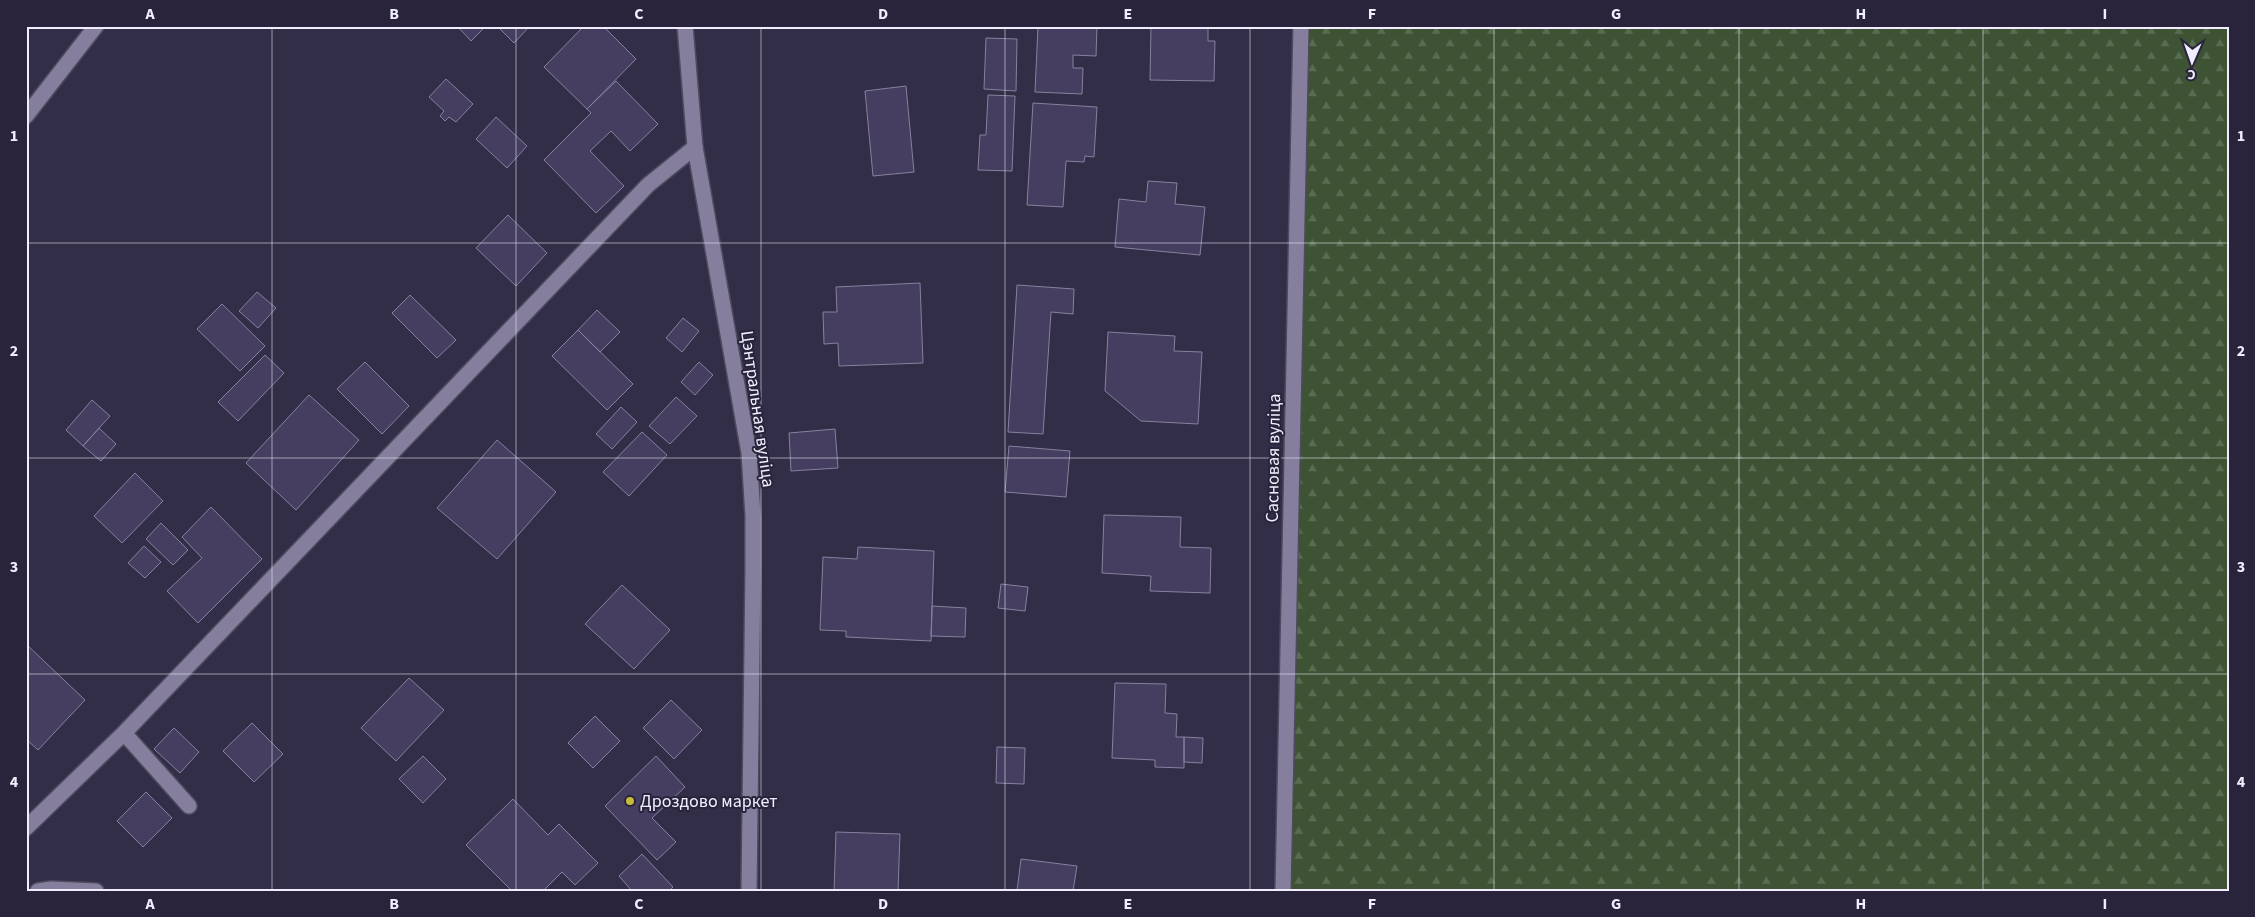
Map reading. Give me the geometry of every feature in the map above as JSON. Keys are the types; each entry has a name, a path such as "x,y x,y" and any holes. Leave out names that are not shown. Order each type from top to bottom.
{"street":[{"path":"26,116 96,26"},
{"name":"Цэнтральная вуліца","path":"686,26 695,147 749,453 753,516 753,566 748,891"},
{"name":"Сасновая вуліца","path":"1283,891 1301,26"},
{"path":"26,828 124,733 648,185 695,147"},
{"path":"124,733 189,806"},
{"path":"38,891 51,889 96,891"}],"green space":[{"path":"1303,26 2229,26 2229,891 1286,891"}],"building":[{"path":"457,26 486,26 471,41"},
{"path":"497,26 530,26 514,43"},
{"path":"584,26 603,26 636,59 587,109 544,67"},
{"path":"1038,26 1097,26 1096,56 1073,55 1073,68 1083,68 1082,94 1035,92"},
{"path":"1151,26 1208,26 1208,41 1215,41 1214,81 1150,80"},
{"path":"986,38 1017,39 1016,91 984,89"},
{"path":"446,79 473,104 456,122 449,117 445,121 440,116 444,111 429,97"},
{"path":"616,81 658,124 630,151 611,131 590,151 624,186 596,213 544,160 591,113 587,109"},
{"path":"906,86 914,172 873,176 865,91"},
{"path":"988,95 1015,96 1012,171 978,170 980,135 986,135"},
{"path":"1033,103 1097,107 1094,157 1085,156 1084,162 1066,161 1063,207 1027,205"},
{"path":"496,117 527,146 507,168 476,139"},
{"path":"1148,181 1177,183 1175,204 1205,207 1200,255 1115,247 1119,199 1146,202"},
{"path":"508,215 547,253 516,286 476,248"},
{"path":"920,283 923,363 839,366 838,343 824,344 823,312 837,312 836,287"},
{"path":"1017,285 1074,289 1073,314 1051,312 1043,434 1008,432"},
{"path":"257,292 276,308 258,328 239,311"},
{"path":"410,295 456,340 437,358 392,313"},
{"path":"222,304 265,346 240,371 197,329"},
{"path":"597,310 620,332 600,352 578,330"},
{"path":"683,318 699,331 682,352 666,338"},
{"path":"578,330 633,384 607,410 552,356"},
{"path":"1108,332 1175,336 1174,351 1202,352 1198,424 1141,421 1105,391"},
{"path":"265,355 284,373 238,421 218,402"},
{"path":"365,362 409,406 382,434 337,389"},
{"path":"699,362 713,375 695,395 681,382"},
{"path":"309,395 359,440 296,510 246,463"},
{"path":"676,397 697,416 670,444 649,426"},
{"path":"92,400 110,416 83,446 66,430"},
{"path":"621,407 637,422 612,449 596,434"},
{"path":"99,428 116,444 101,461 83,446"},
{"path":"835,429 838,468 791,471 789,433"},
{"path":"642,432 667,455 629,496 603,472"},
{"path":"497,440 556,492 497,559 437,508"},
{"path":"1009,446 1070,451 1066,497 1005,492"},
{"path":"135,473 163,501 122,543 94,516"},
{"path":"211,507 262,559 198,623 167,591 202,558 182,537"},
{"path":"1104,515 1181,517 1180,547 1211,548 1210,593 1150,591 1151,576 1102,573"},
{"path":"161,523 188,550 173,565 146,539"},
{"path":"144,546 161,562 145,578 128,563"},
{"path":"858,547 934,551 931,641 846,637 846,631 820,630 823,557 857,559"},
{"path":"1001,584 1028,587 1025,611 998,608"},
{"path":"622,585 670,630 634,669 585,624"},
{"path":"932,606 966,608 965,637 931,636"},
{"path":"26,644 85,700 38,750 26,739"},
{"path":"409,678 444,710 396,761 361,728"},
{"path":"1115,683 1166,684 1165,713 1177,714 1176,737 1184,737 1184,768 1155,767 1155,760 1112,758"},
{"path":"671,700 702,730 674,759 643,728"},
{"path":"595,716 620,741 593,768 568,743"},
{"path":"252,723 283,754 254,782 223,751"},
{"path":"174,728 199,752 180,773 154,749"},
{"path":"1184,737 1203,738 1202,763 1184,762"},
{"path":"997,747 1025,748 1024,784 996,783"},
{"path":"423,756 446,779 423,803 399,779"},
{"path":"656,756 685,787 652,818 676,842 657,860 605,806"},
{"path":"146,792 172,818 143,847 117,821"},
{"path":"513,799 548,835 559,824 598,863 575,885 562,872 543,891 512,891 466,845"},
{"path":"836,832 900,834 898,891 834,891"},
{"path":"642,854 673,887 669,891 632,891 619,876"},
{"path":"1021,859 1077,866 1073,891 1017,891"}],"place":[{"name":"Дроздово маркет","path":"630,801"}]}
